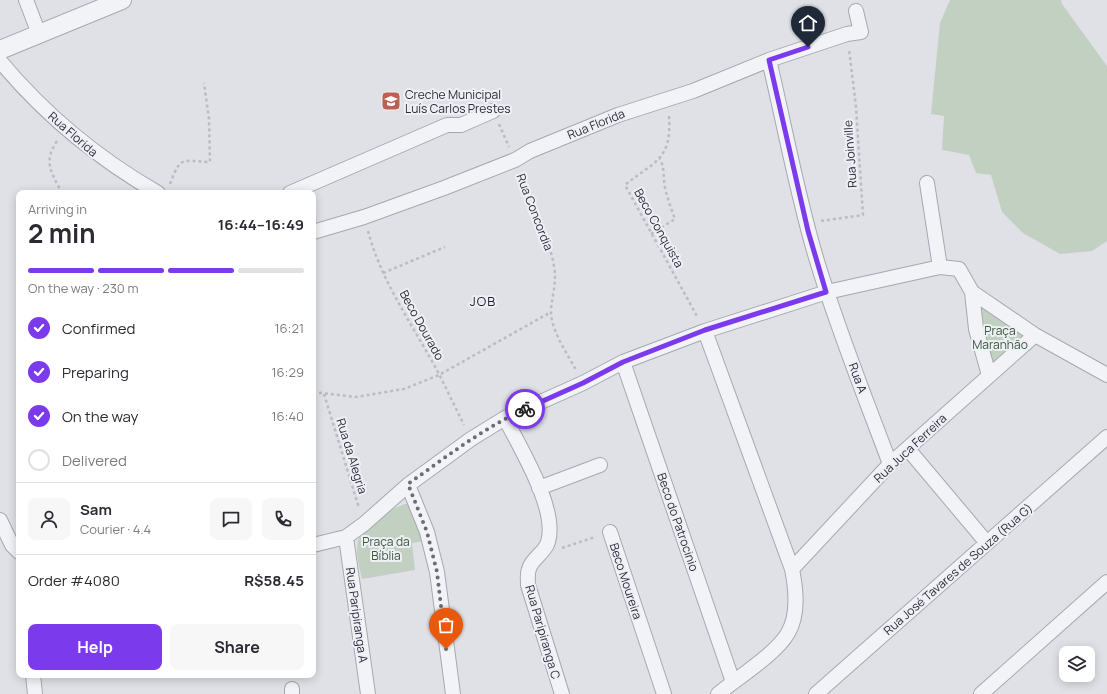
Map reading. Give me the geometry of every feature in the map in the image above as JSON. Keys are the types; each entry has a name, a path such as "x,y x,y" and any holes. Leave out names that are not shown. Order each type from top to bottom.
{"street":[{"path":"26,0 38,34"},
{"path":"0,50 122,0"},
{"name":"Rua Florida","path":"316,231 364,217 515,160 530,151 618,115 694,91 769,60 847,34 861,32 856,11"},
{"name":"Rua A","path":"769,60 806,223 826,292 890,464"},
{"name":"Rua Florida","path":"0,61 17,82 64,128 110,164 164,189"},
{"path":"297,190 447,125 461,125 493,111"},
{"path":"927,183 940,267"},
{"path":"316,544 346,537 364,524 408,484 471,439 505,418 583,383 623,362 705,330 826,292 940,267 959,269 972,292 976,329 989,375"},
{"path":"972,292 1035,335 1107,375"},
{"path":"705,330 792,569 796,593 794,614 788,633 772,651 718,694"},
{"name":"Rua Juca Ferreira","path":"792,569 890,464 1035,335"},
{"name":"Beco do Patrocinio","path":"623,362 733,682"},
{"path":"505,418 539,488 549,516 550,529 546,548"},
{"name":"Rua José Tavares de Souza (Rua G)","path":"816,694 987,543 1105,442"},
{"path":"908,449 987,543"},
{"path":"539,488 600,465"},
{"path":"408,484 427,532 437,572 453,694"},
{"path":"0,520 12,545 16,549"},
{"name":"Beco Moureira","path":"610,532 664,694"},
{"name":"Rua Paripiranga A","path":"346,537 368,694"},
{"name":"Rua Paripiranga C","path":"546,548 532,563 528,570 528,584 562,694"},
{"path":"981,694 1107,582"},
{"path":"33,678 35,694"}],"path":[{"name":"Rua Joinville","path":"806,223 863,215 856,107 847,34"},
{"path":"164,189 177,165 183,161 210,162 209,119 204,83"},
{"path":"652,234 675,219 669,203 665,186 664,168 660,159 670,132 669,113 664,101"},
{"name":"Rua Concordia","path":"493,111 543,228 554,266 556,286 551,312 555,330 583,383"},
{"path":"60,190 49,168 48,161 52,148 64,128"},
{"name":"Beco Conquista","path":"660,159 625,185 705,330"},
{"name":"Beco Dourado","path":"364,217 372,246 383,273 405,316 439,375 471,439"},
{"path":"383,273 445,247"},
{"path":"316,393 356,398 404,389 439,375 551,312"},
{"name":"Rua da Alegria","path":"324,394 364,524"},
{"name":"Beco Moureira","path":"546,548 559,549 610,532"}],"green space":[{"path":"950,0 1061,0 1062,4 1107,66 1107,241 1092,251 1060,254 1023,233 1002,212 991,175 976,173 969,155 942,150 944,116 931,114 940,23"},
{"name":"Praça Maranhão","path":"972,292 1035,335 989,375"},
{"name":"Praça da Bíblia","path":"405,504 410,504 425,541 412,543 415,570 362,579 357,550 357,545 361,534 393,509"}],"way so far":[{"path":"446,649 437,572 427,532 408,484 471,439 505,418 525,409"}],"place":[{"name":"Creche Municipal Luís Carlos Prestes","path":"391,101"}],"district":[{"name":"JOB","path":"483,301"}],"route":[{"path":"525,409 583,383 623,362 705,330 826,292 808,231 769,60 808,47"}]}
